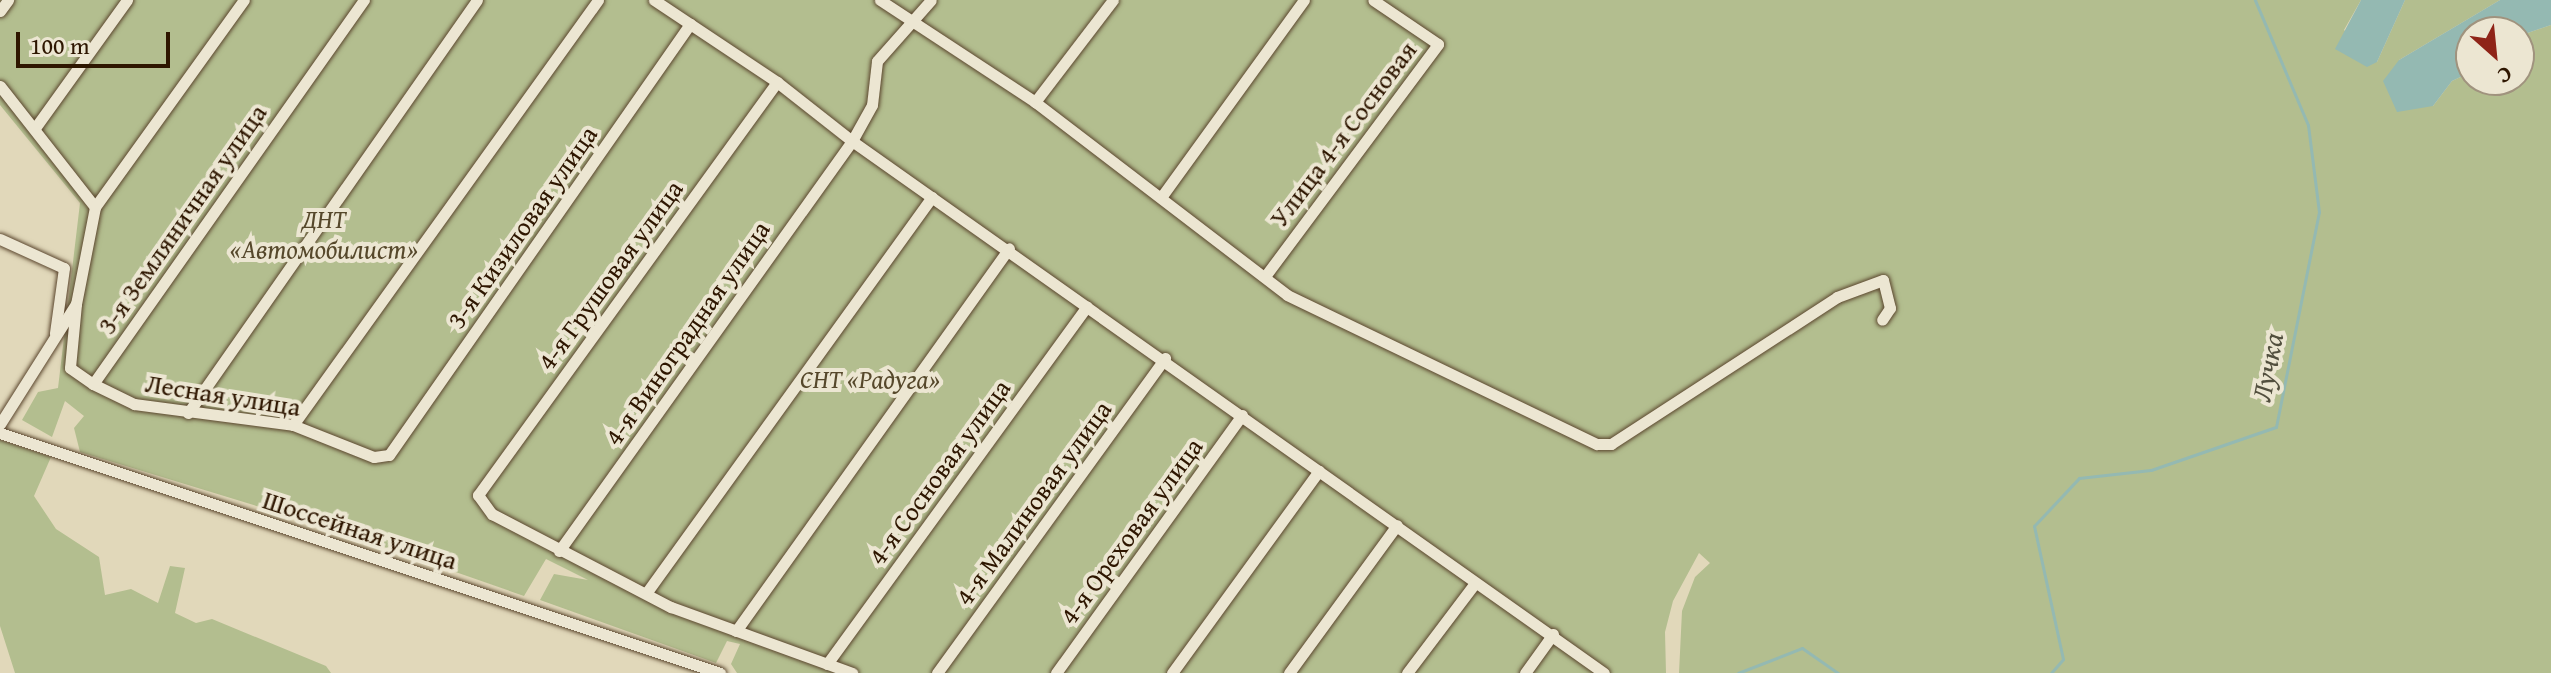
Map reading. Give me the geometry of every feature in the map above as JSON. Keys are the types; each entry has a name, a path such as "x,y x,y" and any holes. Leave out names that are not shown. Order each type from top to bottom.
{"street":[{"path":"0,11 8,0"},
{"path":"35,128 127,0"},
{"path":"0,86 95,207 244,0"},
{"name":"3-я Земляничная улица","path":"93,384 364,0"},
{"path":"188,413 477,0"},
{"path":"293,425 598,0"},
{"path":"654,0 777,82 852,141 1165,358 1604,673"},
{"path":"880,0 912,26 1035,102 1310,309 1597,444 1611,444 1837,297 1883,280 1890,308 1882,320"},
{"name":"4-я Виноградная улица","path":"559,551 852,141 872,105 877,61 912,26 931,0"},
{"path":"1035,102 1113,0"},
{"path":"1162,196 1304,0"},
{"name":"Улица 4-я Сосновая","path":"1266,275 1438,44 1373,0"},
{"name":"3-я Кизиловая улица","path":"389,455 690,24"},
{"name":"4-я Грушовая улица","path":"559,551 492,514 478,495 777,82"},
{"path":"647,592 932,197"},
{"name":"Лесная улица","path":"95,207 76,304 70,368 93,384 134,404 293,425 374,457 389,455"},
{"path":"0,239 64,268 55,336"},
{"path":"736,631 1009,248"},
{"name":"Лесная улица","path":"0,424 76,304"},
{"name":"4-я Сосновая улица","path":"827,664 1087,306"},
{"name":"4-я Малиновая улица","path":"937,673 1165,358"},
{"name":"4-я Ореховая улица","path":"1056,673 1242,415"},
{"name":"Шоссейная улица","path":"0,433 703,671 720,673"},
{"path":"1172,673 1319,471"},
{"path":"1289,673 1397,525"},
{"path":"559,551 736,631 852,673"},
{"path":"1407,673 1475,583"},
{"path":"1525,673 1553,634"}],"green space":[{"path":"0,0 2361,0 2344,30 2377,62 2405,0 2500,0 2473,16 2455,16 2455,27 2399,60 2433,106 2455,80 2455,96 2535,96 2535,30 2551,25 2551,673 1679,673 1682,611 1695,577 1710,563 1699,553 1673,601 1665,632 1666,673 737,673 731,664 740,644 727,641 716,663 540,600 554,574 588,580 546,559 524,596 335,530 80,452 74,428 84,416 65,401 52,437 22,420 38,392 58,388 80,203 0,105"},
{"path":"0,440 51,457 34,496 56,529 99,557 105,595 131,589 158,603 170,566 185,568 175,613 196,623 212,619 326,666 331,673 15,673 0,626"}],"water":[{"path":"2361,0 2405,0 2377,62 2367,67 2335,49"},
{"path":"2500,0 2551,0 2551,25 2535,30 2535,16 2473,16"},
{"path":"2455,27 2455,80 2433,106 2397,112 2383,81 2399,60"}],"waterway":[{"name":"Лучка","path":"2051,673 2063,659 2034,526 2079,478 2151,470 2276,427 2319,212 2308,125 2255,0"},
{"name":"Лучка","path":"1738,673 1802,648 1838,673"}],"park label":[{"name":"ДНТ «Автомобилист»","path":"324,234"},
{"name":"СНТ «Радуга»","path":"870,379"}]}
